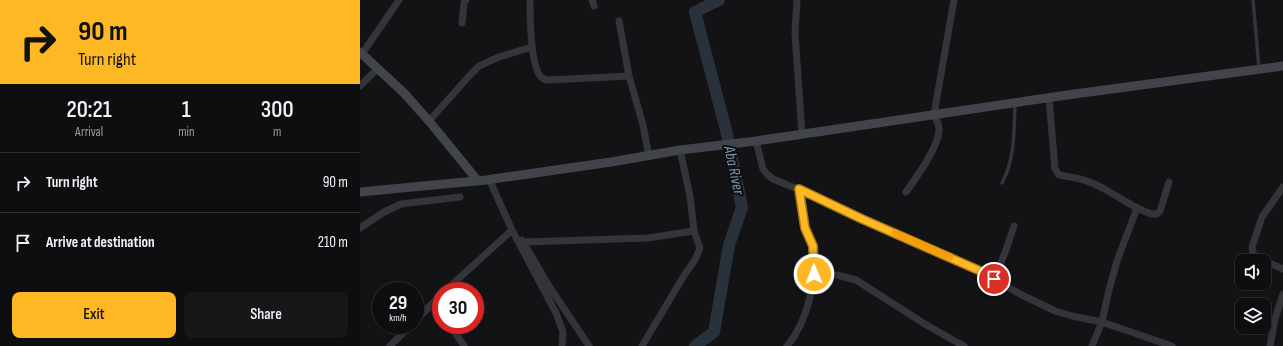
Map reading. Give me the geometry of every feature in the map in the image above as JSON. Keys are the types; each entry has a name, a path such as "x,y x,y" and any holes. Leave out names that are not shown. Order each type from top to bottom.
{"street":[{"path":"400,0 361,53 404,93 478,181"},
{"path":"462,23 464,3 466,0"},
{"path":"530,0 532,47 537,70 540,76 549,80 629,76"},
{"path":"797,0 795,33 802,134"},
{"path":"906,192 923,167 938,136 938,125 934,114 954,0"},
{"path":"619,21 629,76 643,125 649,156"},
{"path":"429,121 479,66 498,57 532,47"},
{"path":"360,192 478,181 649,156 680,150 756,141 934,114 1283,66"},
{"path":"360,86 378,68"},
{"path":"1048,98 1056,172 1059,175 1090,182 1100,186 1137,208 1153,214 1158,214 1160,211 1169,182"},
{"path":"756,141 763,169 773,179 799,189 862,219 978,270 1020,294 1055,311 1102,322 1172,346"},
{"path":"642,346 697,256 700,248 694,232 690,196 680,150"},
{"path":"489,179 512,230 556,313 563,332 562,346"},
{"path":"1283,187 1262,217 1252,247 1253,253 1256,257 1283,269"},
{"path":"787,346 799,328 811,294 814,274 813,246 805,228 799,189"},
{"path":"360,228 388,209 400,204 460,198"},
{"path":"1092,346 1102,322 1117,261 1137,208"},
{"path":"994,279 1014,226"},
{"path":"512,230 524,242 549,286 589,346"},
{"path":"455,282 512,230"},
{"path":"524,242 648,238 694,232"},
{"path":"814,274 837,275 856,280 928,326 964,346"},
{"path":"1270,346 1275,319 1283,294"},
{"path":"424,312 432,304"},
{"path":"390,346 402,334"},
{"path":"456,334 464,346"}],"lane":[{"path":"1253,0 1259,69"},
{"path":"1002,183 1008,173 1011,161 1014,136 1015,103"}],"waterway":[{"name":"Aba River","path":"695,346 714,332 729,245 742,207 727,134 695,12 719,0"}],"slow traffic":[{"path":"895,233 950,257"}],"route":[{"path":"814,274 813,246 805,228 799,189 862,219 950,257 994,279"}]}
